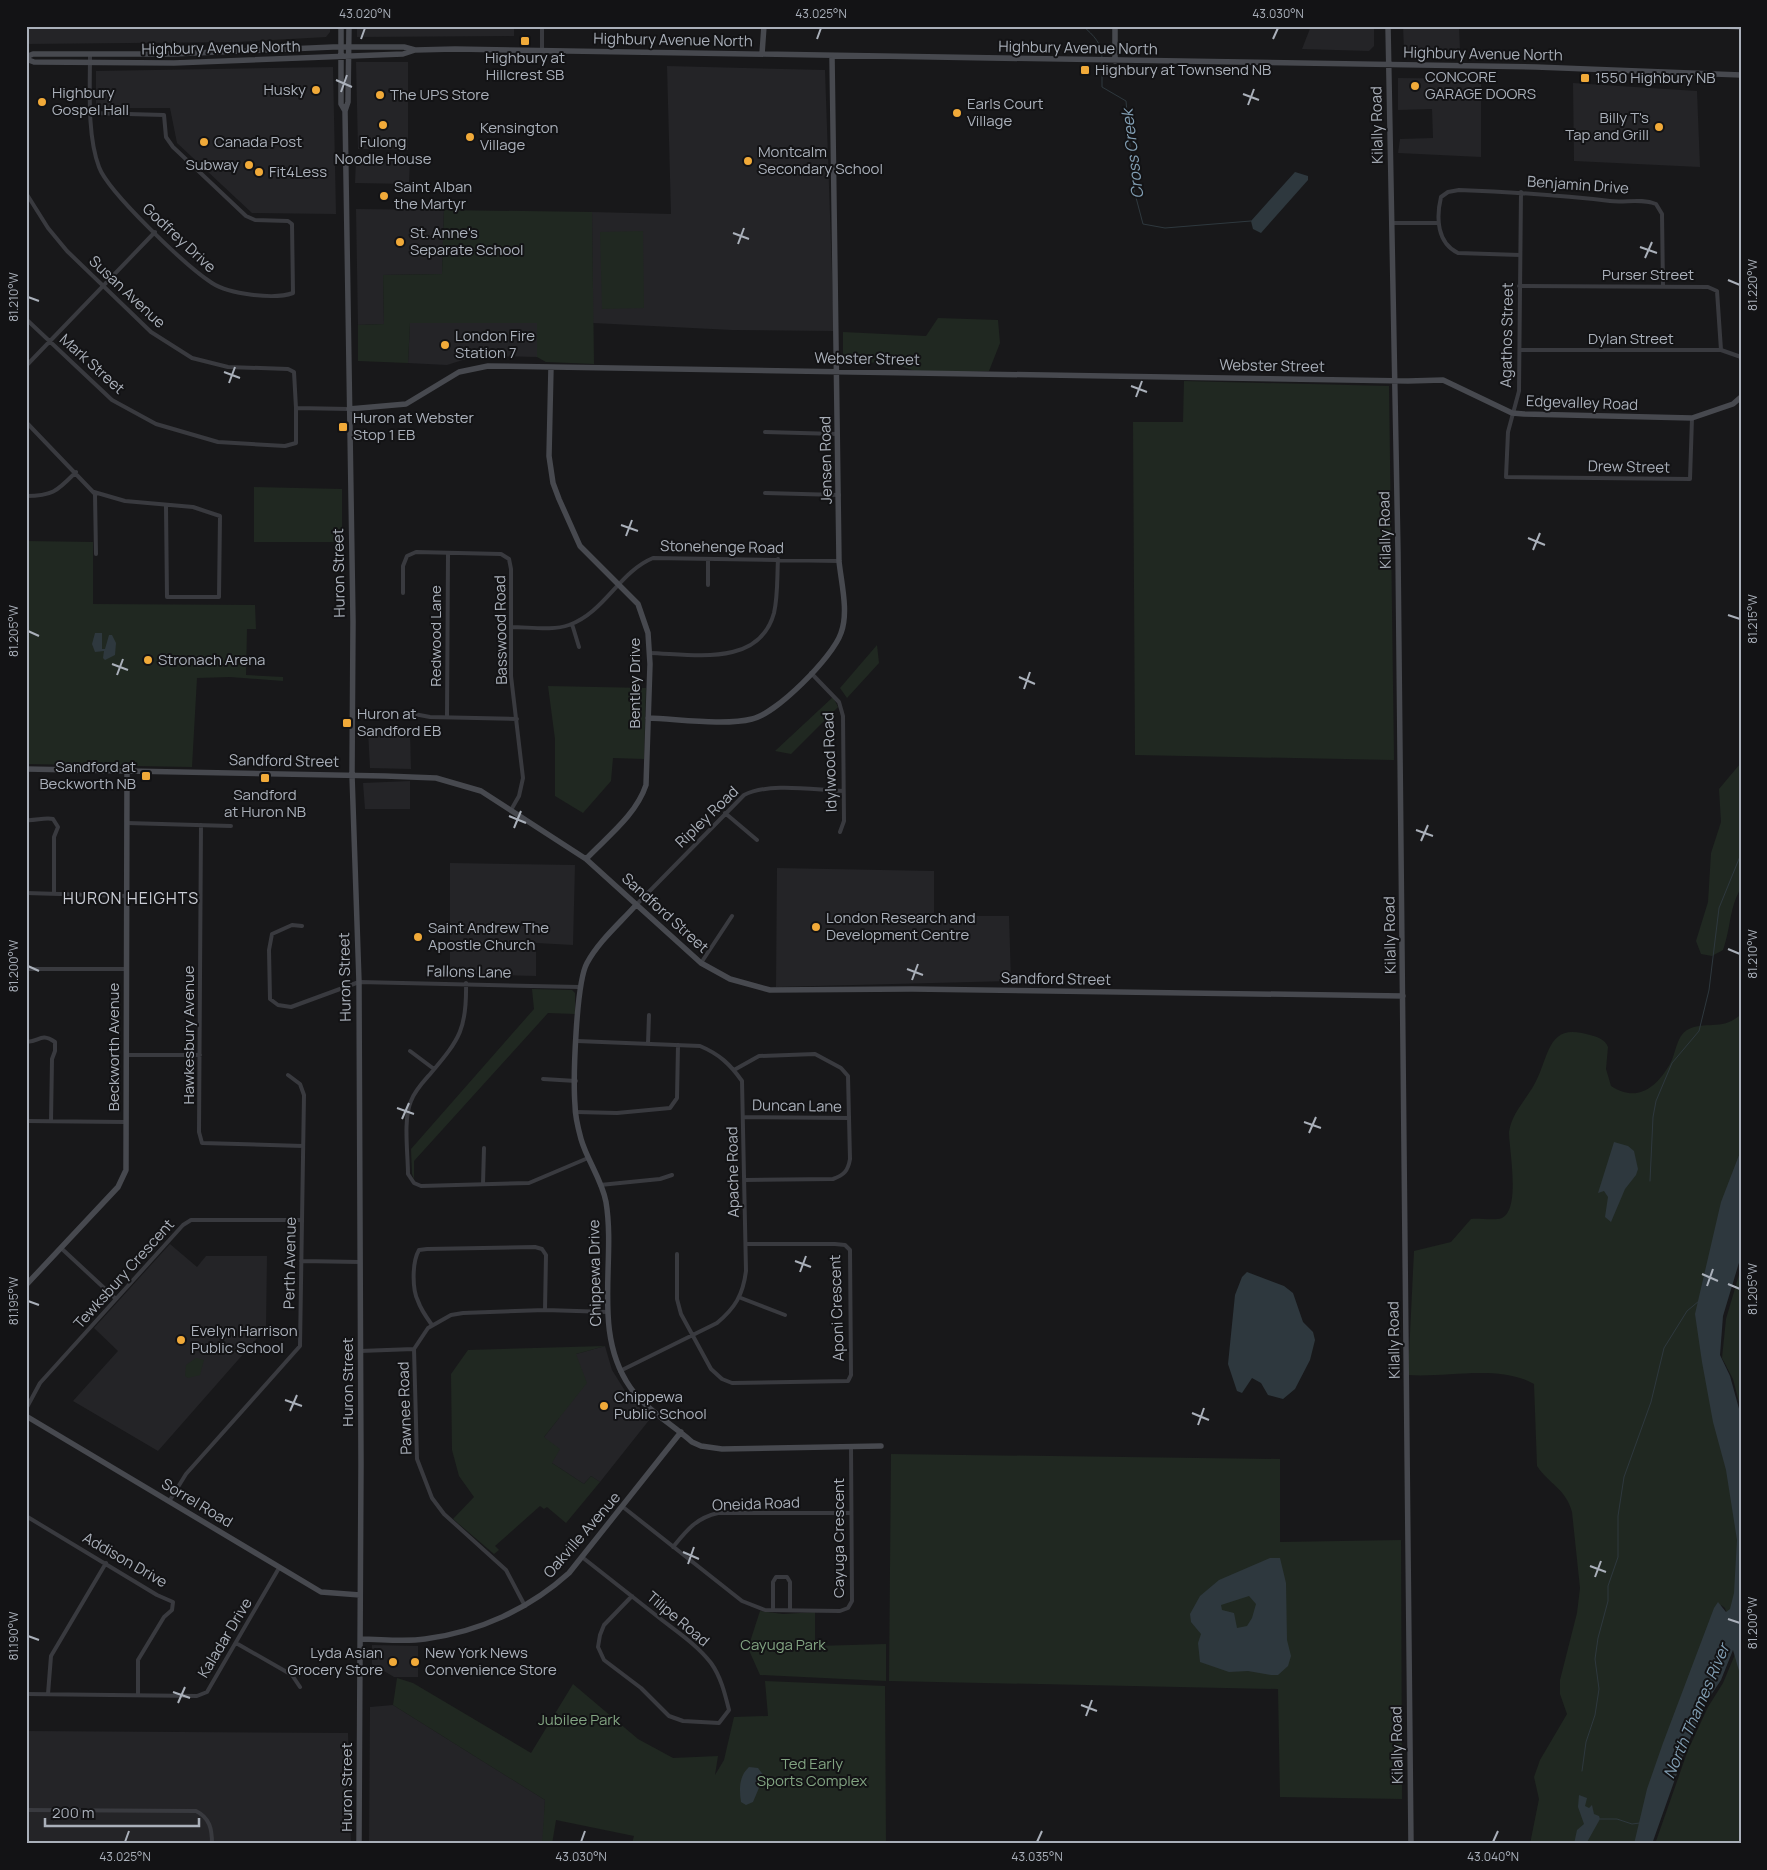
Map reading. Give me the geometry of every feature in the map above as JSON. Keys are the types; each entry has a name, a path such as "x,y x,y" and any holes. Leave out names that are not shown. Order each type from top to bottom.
{"street":[{"name":"Huron Street","path":"340,26 341,104 345,111"},
{"name":"Huron Street","path":"349,26 348,102 345,111 353,622 352,775 359,982 359,1844"},
{"path":"542,26 542,52"},
{"path":"762,54 764,26"},
{"path":"1115,26 1115,60"},
{"name":"Kilally Road","path":"1388,26 1395,381 1403,996 1411,1844"},
{"path":"1713,26 1741,28"},
{"name":"Highbury Avenue North","path":"26,58 33,54 173,54 340,47 404,46 415,50"},
{"name":"Highbury Avenue North","path":"26,58 34,62 174,63 403,54 415,50 455,49 542,52 1536,67 1741,75"},
{"name":"Godfrey Drive","path":"90,54 92,113 90,132 99,168 114,192 213,284 236,292 264,296 284,296 293,293 292,224 288,221 255,220 246,216 173,147 166,137 164,116 92,113"},
{"name":"Jensen Road","path":"648,718 736,721 752,720 765,715 778,706 811,673 833,648 842,633 844,615 839,561 832,56"},
{"name":"Benjamin Drive","path":"1520,255 1458,253 1449,248 1444,242 1439,223 1442,197 1448,192 1521,192 1577,196 1612,201 1644,200 1656,204 1662,214 1663,287"},
{"name":"Agathos Street","path":"1506,477 1508,432 1519,391 1521,192"},
{"name":"Susan Avenue","path":"26,193 48,228 67,252 151,332 192,358 228,367 288,369 294,372 296,408"},
{"path":"1392,223 1439,223"},
{"path":"26,366 155,232"},
{"name":"Purser Street","path":"1519,286 1708,287 1717,291 1721,350"},
{"name":"Mark Street","path":"26,319 112,400 156,424 187,434 226,443 293,445 296,443 296,408"},
{"name":"Dylan Street","path":"1520,350 1721,350 1741,357"},
{"name":"Webster Street","path":"349,409 406,404 459,372 488,366 1395,381"},
{"name":"Bentley Drive","path":"551,367 549,456 553,483 565,517 580,546 631,596 643,614 648,633 646,785 642,798 634,811 586,859"},
{"name":"Edgevalley Road","path":"1395,381 1443,380 1512,413 1692,418 1732,404 1741,397"},
{"path":"296,408 349,409"},
{"name":"Drew Street","path":"1506,477 1690,479 1692,418"},
{"path":"26,422 94,492 125,501 193,507 220,516 219,597 166,597 166,506"},
{"path":"764,432 837,434"},
{"path":"26,496 46,496 57,491 76,472"},
{"path":"94,492 96,554"},
{"path":"765,493 839,495"},
{"name":"Basswood Road","path":"403,594 403,566 407,556 416,552 501,554 509,559 511,569 511,676 523,778 519,796 511,810"},
{"name":"Redwood Lane","path":"447,717 448,554"},
{"name":"Stonehenge Road","path":"511,627 553,627 572,624 597,608 641,562 653,558 839,561"},
{"path":"649,652 724,655 748,648 768,626 774,614 778,559"},
{"path":"708,560 708,585"},
{"path":"572,624 579,647"},
{"name":"Idylwood Road","path":"811,673 839,702 843,716 844,821 840,832"},
{"path":"414,714 517,719"},
{"name":"Sandford Street","path":"26,769 436,778 481,791 586,859 701,963 730,979 770,990 912,989 1403,996"},
{"name":"Beckworth Avenue","path":"26,1285 121,1182 126,1170 127,771"},
{"name":"Ripley Road","path":"636,905 725,812 744,795 755,790 843,791"},
{"path":"725,812 757,840"},
{"path":"26,820 53,819 58,827 54,837 54,893"},
{"path":"127,823 231,826"},
{"name":"Hawkesbury Avenue","path":"201,826 199,1132 202,1143 303,1146"},
{"path":"26,893 127,896"},
{"name":"Chippewa Drive","path":"636,905 597,948 586,964 579,987 577,1041 576,1112 582,1141 606,1200 610,1346 620,1371 630,1388 642,1401 701,1446 722,1449 881,1446"},
{"path":"701,963 732,916"},
{"path":"302,926 292,925 272,934 269,950 270,999 278,1005 291,1007 359,982"},
{"path":"26,969 127,970"},
{"name":"Fallons Lane","path":"359,982 579,987"},
{"path":"466,983 467,1012 464,1028 417,1089 410,1101 408,1113 408,1174 414,1182 421,1186 529,1183 588,1158"},
{"path":"648,1044 649,1015"},
{"path":"26,1042 40,1037 48,1038 55,1042 56,1051 52,1059 51,1121"},
{"name":"Apache Road","path":"577,1041 700,1046 715,1052 734,1070 742,1081 746,1271 741,1298"},
{"path":"576,1112 618,1113 670,1108 677,1098 678,1046"},
{"path":"410,1051 434,1069"},
{"path":"734,1070 759,1056 815,1054 841,1068 848,1076 850,1159 848,1170 843,1175 833,1179 745,1180"},
{"path":"126,1055 200,1055"},
{"name":"Perth Avenue","path":"170,1500 186,1474 300,1346 304,1096 300,1084 288,1075"},
{"path":"544,1079 576,1081"},
{"name":"Duncan Lane","path":"744,1117 849,1118"},
{"path":"26,1121 126,1122"},
{"path":"483,1184 484,1148"},
{"path":"600,1185 660,1179 672,1175"},
{"name":"Tewksbury Crescent","path":"26,1409 40,1383 183,1225 191,1220 302,1220"},
{"name":"Aponi Crescent","path":"694,1336 710,1369 722,1379 732,1383 848,1380 851,1375 850,1250 845,1245 835,1244 746,1244"},
{"path":"432,1326 417,1300 415,1289 415,1258 419,1250 535,1247 542,1249 546,1254 545,1310"},
{"path":"61,1248 116,1299"},
{"path":"676,1254 677,1299 681,1314 694,1336"},
{"path":"301,1261 360,1262"},
{"path":"620,1371 717,1323 730,1312 741,1298 785,1315"},
{"name":"Pawnee Road","path":"525,1606 506,1570 444,1514 432,1498 423,1479 417,1459 414,1349 424,1332 451,1315 545,1310 608,1312"},
{"path":"360,1351 414,1349"},
{"name":"Sorrel Road","path":"26,1416 170,1500 321,1592 360,1595"},
{"name":"Oakville Avenue","path":"360,1639 425,1639 484,1626 525,1606 551,1589 582,1557 681,1432"},
{"name":"Cayuga Crescent","path":"623,1507 742,1601 766,1610 840,1611 848,1608 852,1600 851,1447"},
{"name":"Oneida Road","path":"673,1546 693,1524 704,1516 718,1513 851,1514"},
{"name":"Addison Drive","path":"26,1516 157,1595 173,1602 172,1610 164,1617 138,1660 138,1695"},
{"name":"Tilipe Road","path":"582,1557 632,1596 690,1643 712,1665 722,1685 729,1710 725,1718 719,1723 683,1721 669,1716 640,1688 604,1660 598,1647 600,1634 604,1625 632,1596"},
{"path":"48,1694 50,1656 106,1563"},
{"name":"Kaladar Drive","path":"26,1694 197,1696 207,1692 279,1568"},
{"path":"773,1610 773,1582 776,1577 781,1575 787,1577 790,1582 790,1610"},
{"path":"236,1643 292,1675 300,1687"},
{"path":"26,1810 196,1811 203,1815 212,1830 212,1844"}],"shaded area":[{"path":"26,26 330,26 330,32 326,37 236,42 26,44"},
{"path":"357,26 514,26 514,36 357,37"},
{"path":"1311,26 1374,26 1374,46 1369,51 1302,49"},
{"path":"1403,26 1459,26 1460,50 1404,50"},
{"path":"356,62 408,62 408,150 358,149"},
{"name":"Montcalm Secondary School","path":"667,66 825,70 834,331 732,330 593,323 592,212 671,214"},
{"path":"333,67 336,214 252,213 177,143 170,108 96,108 96,71"},
{"path":"1398,78 1481,79 1481,157 1398,153 1400,139 1433,138 1432,109 1398,110"},
{"path":"1573,83 1697,91 1700,167 1574,161"},
{"path":"356,159 410,160 409,184 355,183"},
{"name":"St. Anne's Separate School","path":"356,209 444,210 442,274 383,275 384,324 358,325"},
{"path":"410,323 537,323 537,357 493,356 466,359 447,365 408,363"},
{"path":"368,731 410,732 411,769 370,768"},
{"path":"410,781 410,809 365,809 363,783"},
{"path":"450,863 575,865 573,945 536,943 536,976 450,974"},
{"path":"777,868 934,871 934,916 1009,916 1011,981 776,987"},
{"name":"Evelyn Harrison Public School","path":"170,1244 197,1267 206,1256 267,1256 266,1328 158,1451 73,1401 118,1351 94,1328"},
{"name":"Chippewa Public School","path":"605,1346 612,1370 627,1394 650,1419 600,1482 591,1476 584,1484 552,1463 544,1437 559,1418 576,1354"},
{"path":"372,1645 418,1646 418,1677 394,1677 372,1664"},
{"path":"393,1705 545,1800 543,1844 369,1844 370,1707"},
{"path":"26,1731 348,1733 351,1844 26,1844"}],"green space":[{"path":"444,210 592,212 594,364 546,362 537,357 537,323 410,323 408,363 358,361 358,325 384,324 383,275 442,274"},
{"path":"643,231 644,308 602,309 600,232"},
{"path":"938,318 998,320 1000,343 989,371 920,373 888,361 869,363 843,360 843,332 926,336"},
{"path":"1184,381 1389,386 1394,760 1135,755 1133,422 1183,422"},
{"path":"254,487 342,489 342,542 254,542"},
{"path":"26,541 93,542 93,604 255,605 256,629 247,629 246,675 283,677 283,681 230,677 197,678 192,767 26,764"},
{"path":"877,645 879,663 847,698 840,688"},
{"path":"548,686 646,688 644,759 613,758 611,781 583,813 555,796 555,739"},
{"path":"833,697 838,707 791,754 775,751"},
{"path":"1741,759 1741,888 1734,903 1723,950 1712,956 1701,954 1696,941 1708,902 1711,853 1721,822 1719,789 1740,764"},
{"path":"532,989 572,990 575,993 575,1014 548,1013 414,1161 414,1179 411,1149 534,1009"},
{"path":"1741,1014 1741,1155 1711,1263 1728,1473 1739,1543 1736,1596 1732,1611 1727,1614 1725,1608 1721,1605 1636,1844 1530,1844 1539,1799 1534,1777 1540,1760 1567,1714 1560,1694 1560,1680 1577,1613 1580,1588 1572,1512 1566,1498 1537,1466 1534,1384 1520,1378 1489,1373 1408,1375 1414,1251 1451,1242 1471,1219 1499,1219 1508,1212 1513,1191 1509,1132 1516,1113 1534,1085 1551,1044 1557,1037 1565,1033 1576,1032 1603,1040 1608,1047 1606,1069 1611,1086 1620,1091 1637,1093 1652,1086 1665,1073 1683,1033 1693,1027 1727,1023"},
{"path":"1741,1268 1741,1410 1733,1379 1722,1358 1726,1319"},
{"path":"605,1346 576,1354 587,1383 544,1437 560,1449 552,1463 584,1484 591,1476 600,1482 566,1523 547,1507 544,1509 540,1506 495,1546 499,1550 494,1554 453,1519 474,1497 459,1476 452,1450 451,1374 468,1350"},
{"path":"196,1358 204,1360 200,1375 188,1378 185,1376 186,1365"},
{"path":"891,1454 1280,1459 1280,1542 1401,1540 1402,1799 1280,1797 1278,1689 889,1681"},
{"name":"Cayuga Park","path":"760,1611 783,1614 815,1612 815,1646 886,1644 886,1681 760,1675 748,1648"},
{"path":"1736,1652 1741,1674 1741,1844 1655,1844 1688,1750 1708,1707 1723,1683"},
{"path":"397,1678 413,1683 531,1753 573,1684 638,1739 673,1758 718,1756 715,1775 724,1760 734,1717 768,1716 765,1681 885,1686 886,1844 632,1844 634,1836 556,1820 552,1844 542,1844 545,1800 393,1705"}],"water":[{"path":"1295,172 1308,176 1308,180 1261,233 1253,229 1251,221"},
{"path":"95,633 102,633 102,649 105,649 109,635 112,635 116,643 115,655 105,660 103,658 104,651 95,652 92,644"},
{"path":"1614,1142 1628,1146 1634,1151 1638,1169 1636,1175 1625,1189 1611,1222 1605,1217 1608,1197 1604,1191 1598,1193"},
{"name":"North Thames River","path":"1741,1150 1741,1256 1723,1316 1720,1355 1730,1376 1741,1416 1741,1666 1739,1671 1733,1650 1721,1680 1705,1704 1686,1748 1652,1844 1634,1844 1647,1789 1714,1608 1718,1602 1726,1612 1730,1609 1734,1593 1737,1540 1726,1470 1713,1422 1695,1314 1721,1202"},
{"path":"1247,1272 1284,1286 1293,1293 1303,1322 1313,1332 1315,1340 1310,1360 1295,1389 1283,1399 1268,1395 1261,1383 1252,1378 1242,1393 1237,1391 1228,1364 1235,1295 1242,1277"},
{"path":"1270,1558 1280,1558 1286,1583 1287,1640 1291,1656 1288,1666 1278,1675 1248,1671 1229,1672 1200,1662 1198,1643 1201,1634 1191,1622 1190,1614 1200,1596 1219,1580","holes":["1249,1596 1256,1604 1252,1618 1247,1626 1237,1628 1234,1613 1222,1610 1221,1605"]},
{"path":"749,1767 758,1768 764,1776 753,1802 746,1805 741,1802 740,1788 743,1774"},
{"path":"1579,1795 1587,1798 1585,1806 1589,1808 1592,1805 1594,1814 1599,1816 1600,1819 1586,1844 1574,1844 1577,1830 1584,1824 1578,1807"}],"waterway":[{"name":"Cross Creek","path":"1083,26 1099,44 1102,58"},
{"name":"Cross Creek","path":"1102,62 1102,87 1126,101 1134,190 1143,224 1165,228 1251,221"},
{"path":"1650,1181 1653,1117 1656,1101 1672,1063 1699,1031 1709,990 1719,908 1741,854"},
{"path":"1582,1771 1586,1742 1595,1715 1599,1689 1595,1659 1598,1638 1608,1601 1608,1586 1618,1557 1618,1516 1624,1477 1651,1402 1664,1348 1687,1311 1699,1301"},
{"path":"1600,1819 1617,1819 1632,1824 1640,1823"}],"place":[{"name":"Highbury at Hillcrest SB","path":"525,41"},
{"name":"Highbury at Townsend NB","path":"1085,70"},
{"name":"1550 Highbury NB","path":"1585,78"},
{"name":"CONCORE GARAGE DOORS","path":"1415,86"},
{"name":"Husky","path":"316,90"},
{"name":"The UPS Store","path":"380,95"},
{"name":"Highbury Gospel Hall","path":"42,102"},
{"name":"Earls Court Village","path":"957,113"},
{"name":"Fulong Noodle House","path":"383,125"},
{"name":"Billy T's Tap and Grill","path":"1659,127"},
{"name":"Kensington Village","path":"470,137"},
{"name":"Canada Post","path":"204,142"},
{"name":"Montcalm Secondary School","path":"748,161"},
{"name":"Subway","path":"249,165"},
{"name":"Fit4Less","path":"259,172"},
{"name":"Saint Alban the Martyr","path":"384,196"},
{"name":"St. Anne's Separate School","path":"400,242"},
{"name":"London Fire Station 7","path":"445,345"},
{"name":"Huron at Webster Stop 1 EB","path":"343,427"},
{"name":"Stronach Arena","path":"148,660"},
{"name":"Huron at Sandford EB","path":"347,723"},
{"name":"Sandford at Beckworth NB","path":"146,776"},
{"name":"Sandford at Huron NB","path":"265,778"},
{"name":"London Research and Development Centre","path":"816,927"},
{"name":"Saint Andrew The Apostle Church","path":"418,937"},
{"name":"Evelyn Harrison Public School","path":"181,1340"},
{"name":"Chippewa Public School","path":"604,1406"},
{"name":"Lyda Asian Grocery Store","path":"393,1662"},
{"name":"New York News Convenience Store","path":"415,1662"}],"district":[{"name":"HURON HEIGHTS","path":"131,898"}],"park label":[{"name":"Jubilee Park","path":"579,1720"},
{"name":"Ted Early Sports Complex","path":"812,1772"}]}
